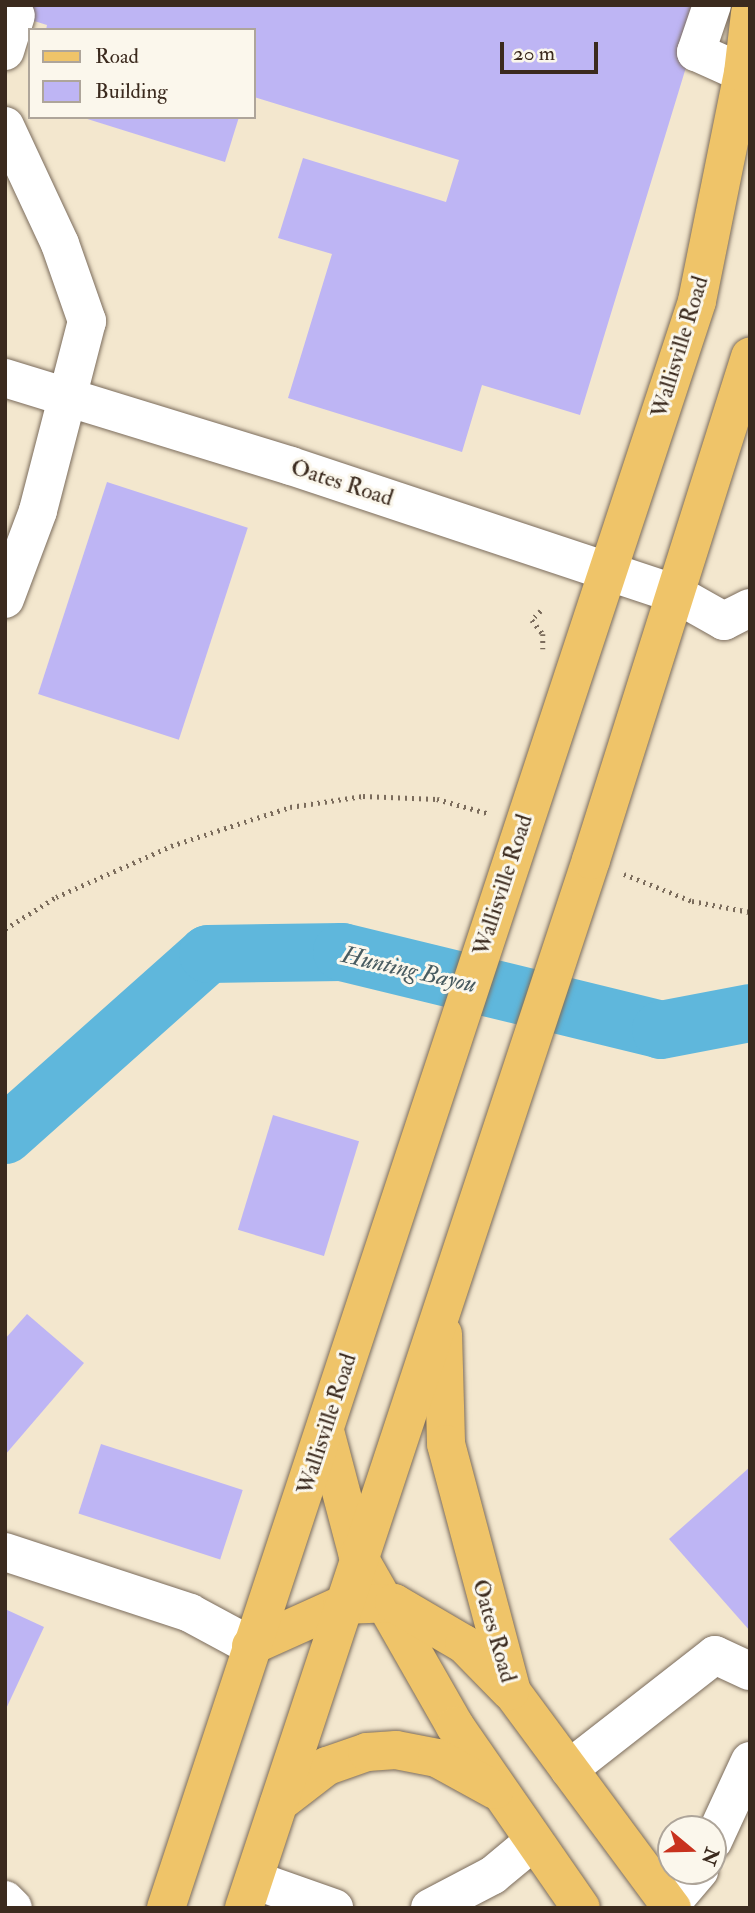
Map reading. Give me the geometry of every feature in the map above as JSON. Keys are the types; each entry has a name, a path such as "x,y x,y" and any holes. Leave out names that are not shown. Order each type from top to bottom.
{"main road":[{"name":"Wallisville Road","path":"166,1908 251,1646 326,1431 437,1083 697,301 746,73 750,13"},
{"path":"249,1894 358,1556 585,877 750,357"},
{"name":"Oates Road","path":"442,1305 446,1444 512,1692 669,1907"},
{"path":"326,1431 358,1556 455,1726 581,1908"},
{"path":"251,1646 342,1605 384,1602 421,1615 464,1644 512,1692"},
{"path":"279,1802 327,1766 367,1752 396,1750 437,1758 501,1793"}],"street":[{"path":"712,5 696,52 746,73"},
{"path":"5,125 61,244 86,321 38,511 5,599"},
{"name":"Oates Road","path":"5,378 291,466 676,594 724,621 750,608"},
{"path":"5,1552 190,1613 251,1646"},
{"path":"569,1769 715,1655 750,1671"},
{"path":"725,1815 750,1761"},
{"path":"430,1908 484,1897 534,1841"},
{"path":"669,1907 687,1885"},
{"path":"249,1894 313,1903"},
{"path":"5,1900 13,1908"}],"path":[{"path":"533,620 541,611"},
{"path":"5,929 56,897 171,846 290,807 363,796 437,799 523,823"},
{"path":"585,877 750,912"}],"building":[{"path":"5,5 705,5 580,415 482,385 462,452 288,398 332,254 278,238 303,158 446,202 459,160 256,98 256,28 46,28 47,25 5,12"},
{"path":"87,119 238,119 225,162"},
{"path":"107,482 248,528 179,740 38,694"},
{"path":"273,1115 359,1141 324,1256 238,1230"},
{"path":"27,1314 84,1363 5,1455 5,1339"},
{"path":"101,1444 243,1490 220,1559 78,1513"},
{"path":"750,1467 750,1631 669,1539"},
{"path":"5,1609 44,1627 5,1711"}],"waterway":[{"name":"Hunting Bayou","path":"5,1135 208,954 342,952 661,1030 750,1013"}]}
